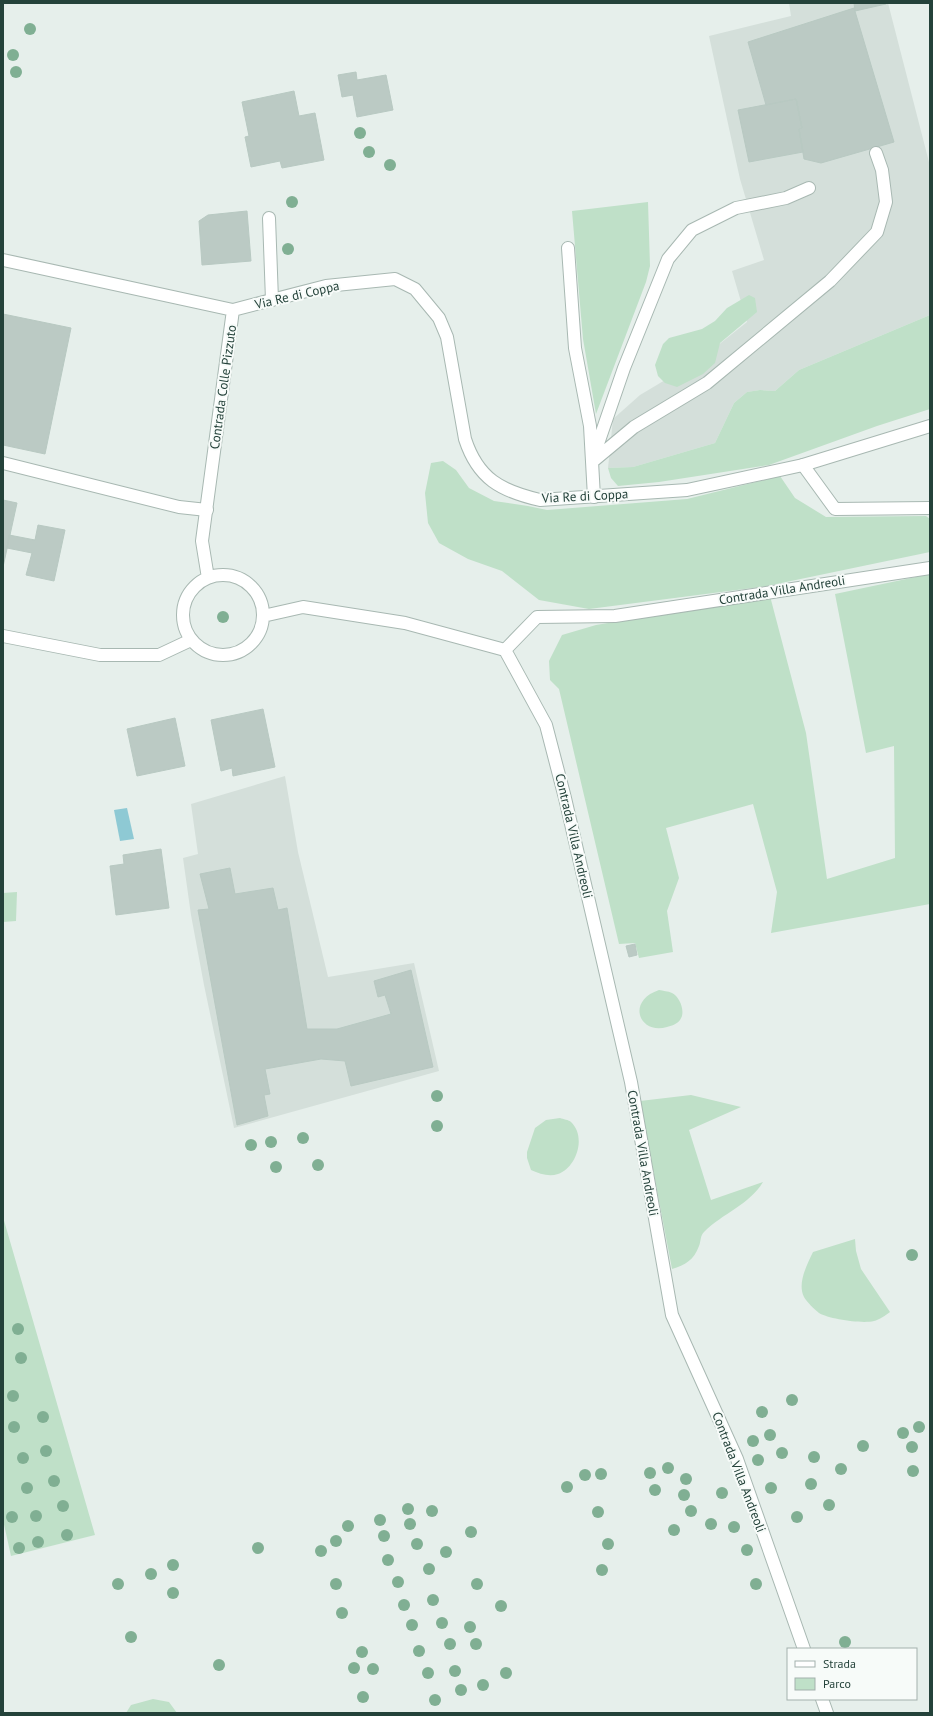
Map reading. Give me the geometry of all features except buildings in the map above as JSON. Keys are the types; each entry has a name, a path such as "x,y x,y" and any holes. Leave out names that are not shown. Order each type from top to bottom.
{"street":[{"path":"592,462 634,427 707,383 830,281 877,232 886,202 882,170 876,153"},
{"path":"592,462 624,368 668,259 692,230 736,208 786,198 809,188"},
{"path":"269,218 272,300"},
{"path":"568,248 575,348 590,426 594,497"},
{"name":"Contrada Colle Pizzuto","path":"3,260 233,310 202,541 208,578"},
{"name":"Via Re di Coppa","path":"233,310 326,286 395,279 414,289 439,318 447,337 465,439 470,456 482,473 503,488 526,497 540,500 687,490 803,465 930,426"},
{"path":"3,463 179,507 206,510"},
{"path":"803,465 835,509 930,508"},
{"name":"Contrada Villa Andreoli","path":"804,1648 737,1459 672,1314 631,1082 565,798 546,725 505,650 537,617 615,616 930,568"},
{"path":"226,575 239,578 250,584 258,594 262,606 263,616 260,631 254,642 244,650 232,655 219,656 207,653 196,646 183,625 182,612 185,599 192,588 202,580 214,576 226,575"},
{"path":"263,616 303,608 405,624 505,650"},
{"path":"3,636 100,655 159,655 191,640"},
{"path":"822,1700 827,1713"}],"shaded area":[{"path":"789,3 888,3 930,166 930,315 799,370 775,391 760,390 747,392 734,403 715,443 633,467 608,468 613,419 640,395 702,358 747,322 732,271 764,260 740,179 709,36 791,16"},
{"path":"285,776 298,852 328,977 414,963 439,1071 234,1128 204,985 191,915 183,858 198,854 191,804"}],"green space":[{"path":"648,202 650,266 646,282 596,414 583,339 572,211"},
{"path":"749,295 755,298 757,312 720,343 715,363 703,374 677,387 665,383 658,376 655,365 663,344 669,338 702,329 715,321 727,308"},
{"path":"930,315 930,409 877,426 769,465 659,482 618,486 611,478 608,468 633,467 715,443 734,403 747,392 760,390 775,391 799,370"},
{"path":"443,461 456,470 469,488 494,501 547,510 687,499 780,476 795,498 826,517 926,516 930,519 930,552 767,586 589,609 539,600 502,571 468,559 439,543 428,523 425,493 431,463"},
{"path":"930,574 930,904 771,933 777,892 753,804 666,828 679,878 667,911 673,952 639,958 635,943 619,944 559,689 550,680 549,661 562,635 596,625 770,596 806,733 827,879 895,858 894,746 866,753 835,594"},
{"path":"17,892 16,921 3,922 3,893"},
{"path":"659,990 675,995 680,1001 682,1017 676,1024 657,1028 649,1026 643,1022 640,1016 640,1009 642,1002 649,995"},
{"path":"691,1095 741,1107 689,1130 711,1200 763,1182 751,1197 719,1219 704,1232 697,1251 692,1258 685,1264 672,1269 640,1101"},
{"path":"560,1118 570,1121 576,1128 579,1143 574,1159 564,1171 558,1174 544,1175 531,1170 527,1158 527,1152 535,1128 546,1120"},
{"path":"3,1217 95,1535 11,1556 3,1520"},
{"path":"855,1239 856,1251 861,1269 890,1312 880,1319 869,1322 838,1319 819,1313 804,1297 802,1292 802,1280 813,1252"},
{"path":"153,1699 169,1702 177,1713 126,1713 131,1705"}],"water":[{"path":"127,808 134,839 120,841 114,810"}]}
